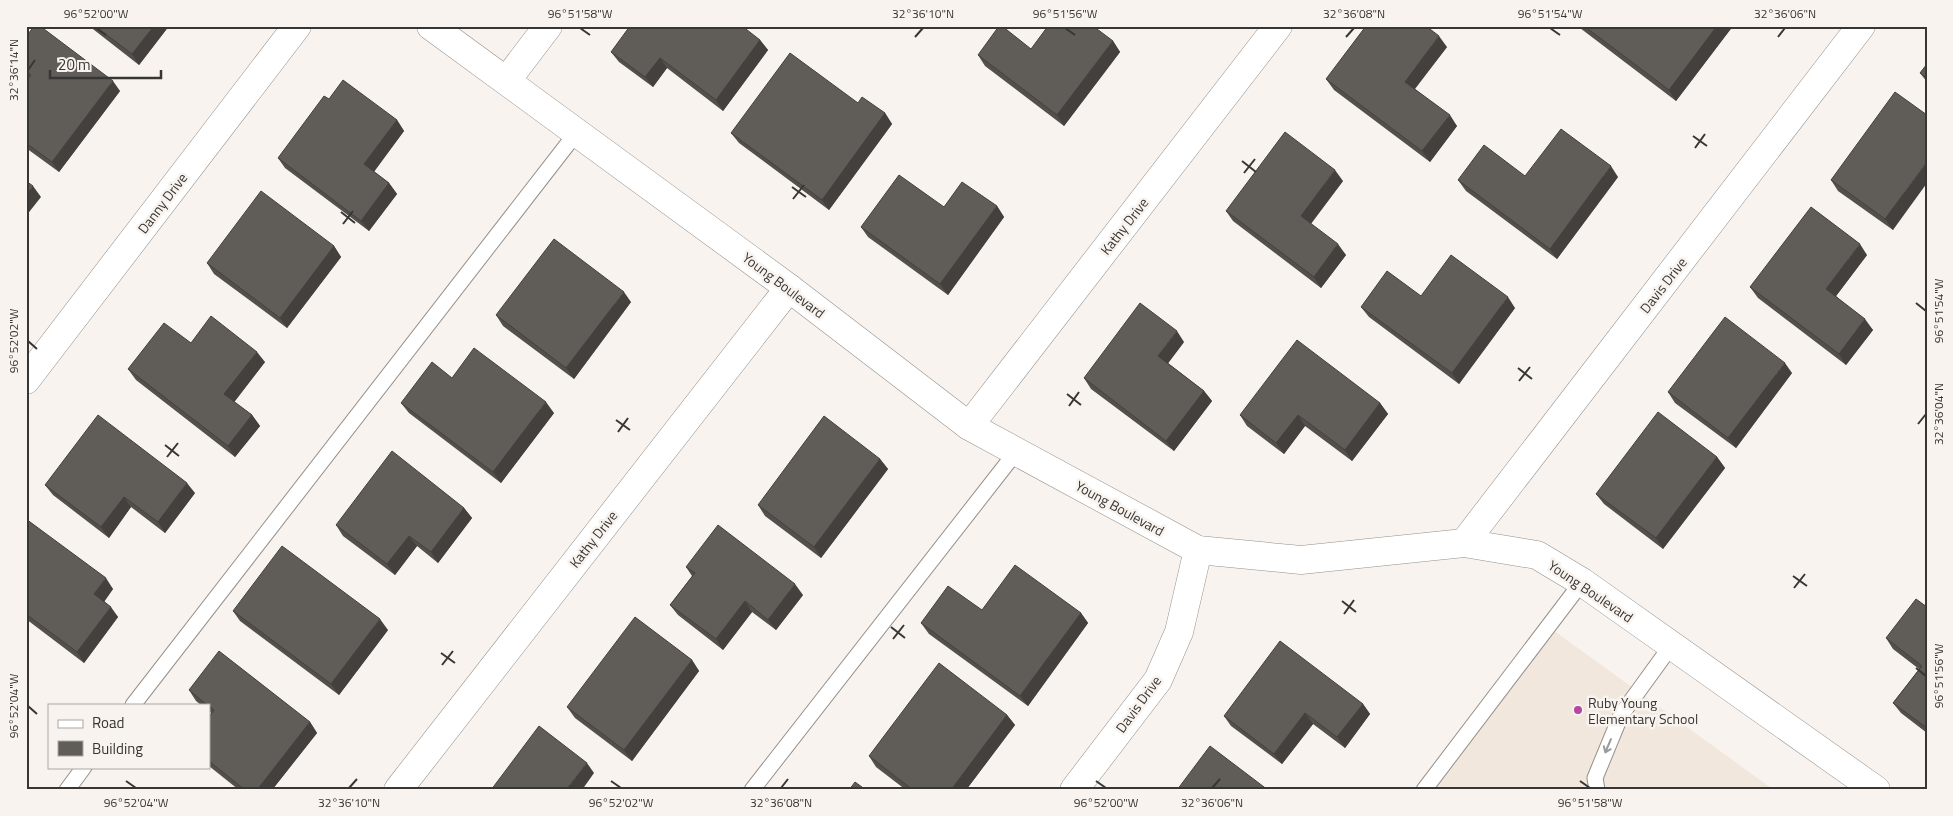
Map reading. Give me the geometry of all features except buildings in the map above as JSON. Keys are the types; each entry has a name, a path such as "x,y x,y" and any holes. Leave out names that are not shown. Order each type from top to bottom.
{"street":[{"name":"Danny Drive","path":"26,380 297,26"},
{"name":"Young Boulevard","path":"431,26 789,288 969,426 1198,550 1301,560 1464,543 1537,555 1582,582 1876,790"},
{"path":"507,80 548,26"},
{"name":"Kathy Drive","path":"969,426 1278,26"},
{"name":"Davis Drive","path":"1464,543 1861,26"},
{"name":"Kathy Drive","path":"398,790 789,288"},
{"name":"Davis Drive","path":"1074,790 1158,680 1179,632 1198,550"}],"lane":[{"path":"133,704 577,132"},
{"path":"752,790 1016,452"},
{"path":"1424,790 1582,582"},
{"path":"1597,790 1595,778 1621,716 1671,646"},
{"path":"67,790 83,768"}],"shaded area":[{"name":"Ruby Young Elementary School","path":"1553,630 1774,790 1432,790"}],"place":[{"name":"Ruby Young Elementary School","path":"1578,710"}]}
